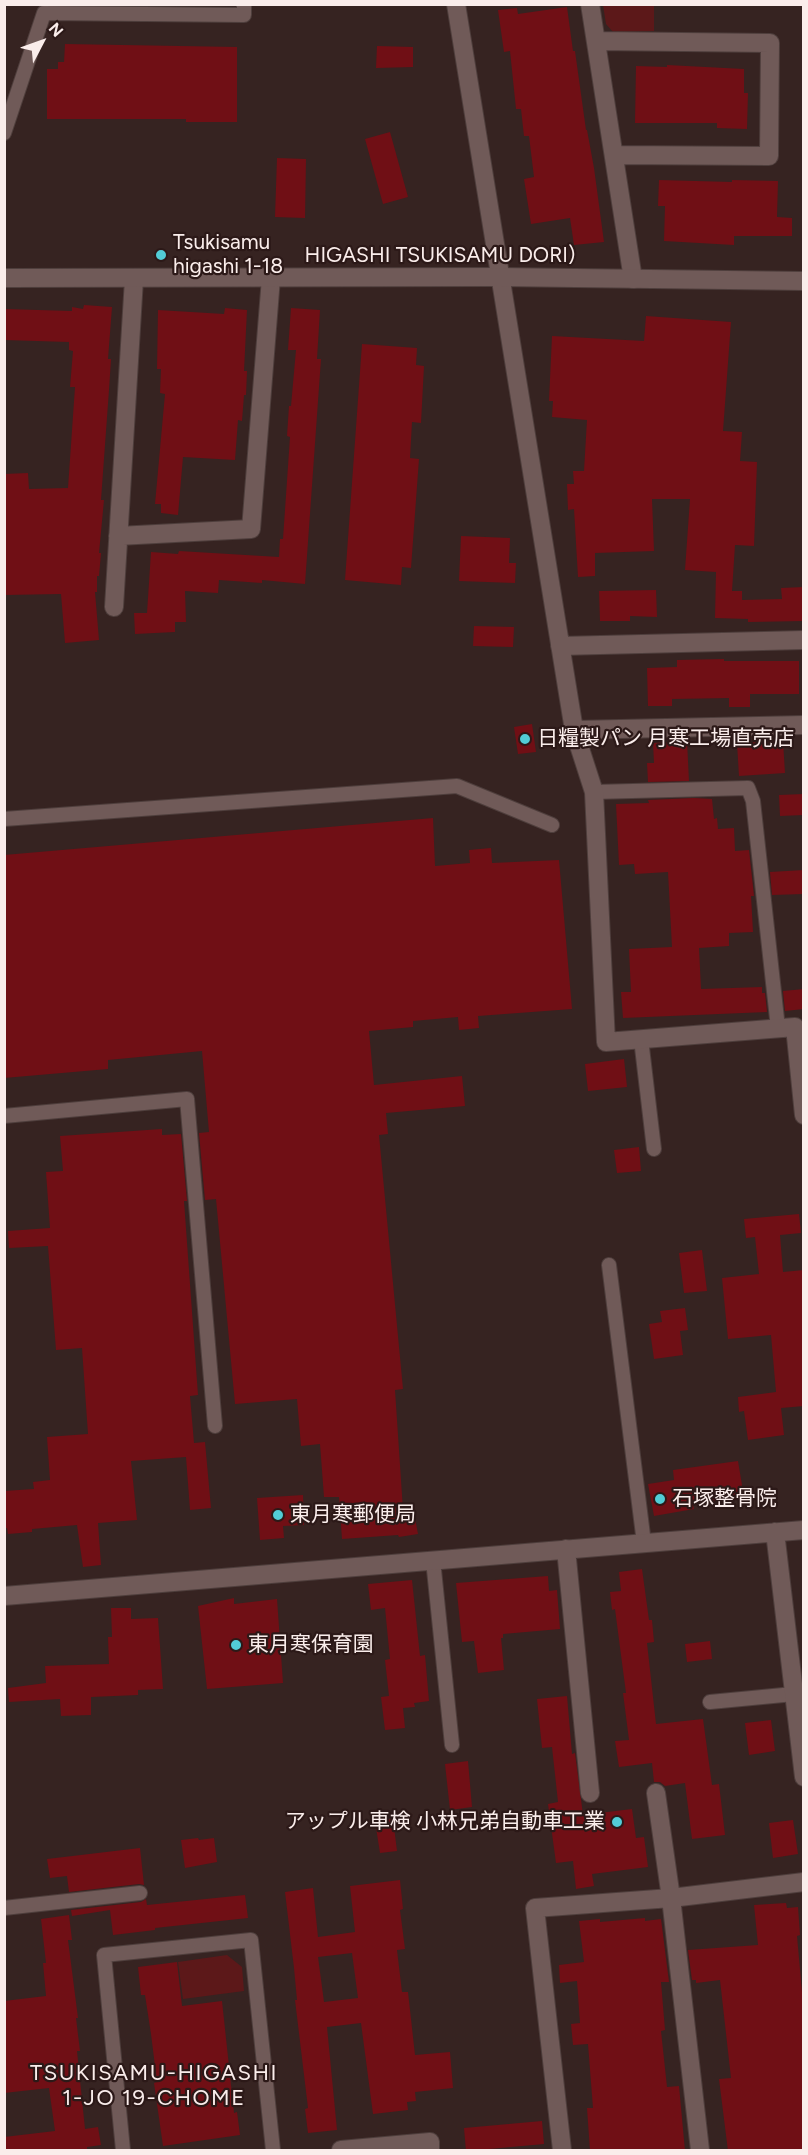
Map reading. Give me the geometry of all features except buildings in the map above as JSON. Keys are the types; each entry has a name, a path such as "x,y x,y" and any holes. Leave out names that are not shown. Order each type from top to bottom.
{"street":[{"path":"456,4 574,730 594,792 606,1042 795,1027 804,1115"},
{"path":"590,4 633,279"},
{"path":"596,41 770,43 769,156 614,155"},
{"name":"HIGASHI TSUKISAMU DORI)","path":"4,278 500,277 804,281"},
{"path":"118,536 251,529 271,278"},
{"path":"114,607 134,279"},
{"path":"560,646 804,640"},
{"path":"574,730 804,725"},
{"path":"4,1596 804,1530"},
{"path":"775,1532 804,1777"},
{"path":"566,1549 590,1793"},
{"path":"656,1793 700,2151"},
{"path":"562,2151 535,1908 670,1898 804,1882"},
{"path":"341,2151 430,2142 430,2151"}],"lane":[{"path":"4,133 44,13 244,15 244,4"},
{"path":"4,819 458,786 552,825"},
{"path":"594,792 748,788 753,801 778,1028"},
{"path":"641,1039 654,1149"},
{"path":"4,1116 187,1099 215,1426"},
{"path":"609,1265 644,1543"},
{"path":"433,1560 452,1745"},
{"path":"710,1702 794,1694"},
{"path":"4,1908 140,1893"},
{"path":"123,2151 104,1955 251,1940 273,2151"}],"shaded area":[{"path":"603,5 654,5 654,31 613,32 606,24"},
{"path":"227,1955 242,1967 244,1991 183,1999 178,1962"}],"place":[{"name":"Tsukisamu higashi 1-18","path":"161,255"},
{"name":"日糧製パン 月寒工場直売店","path":"525,739"},
{"name":"石塚整骨院","path":"660,1499"},
{"name":"東月寒郵便局","path":"278,1515"},
{"name":"東月寒保育園","path":"236,1645"},
{"name":"アップル車検 小林兄弟自動車工業","path":"617,1822"}],"district":[{"name":"TSUKISAMU-HIGASHI 1-JO 19-CHOME","path":"154,2086"}]}
